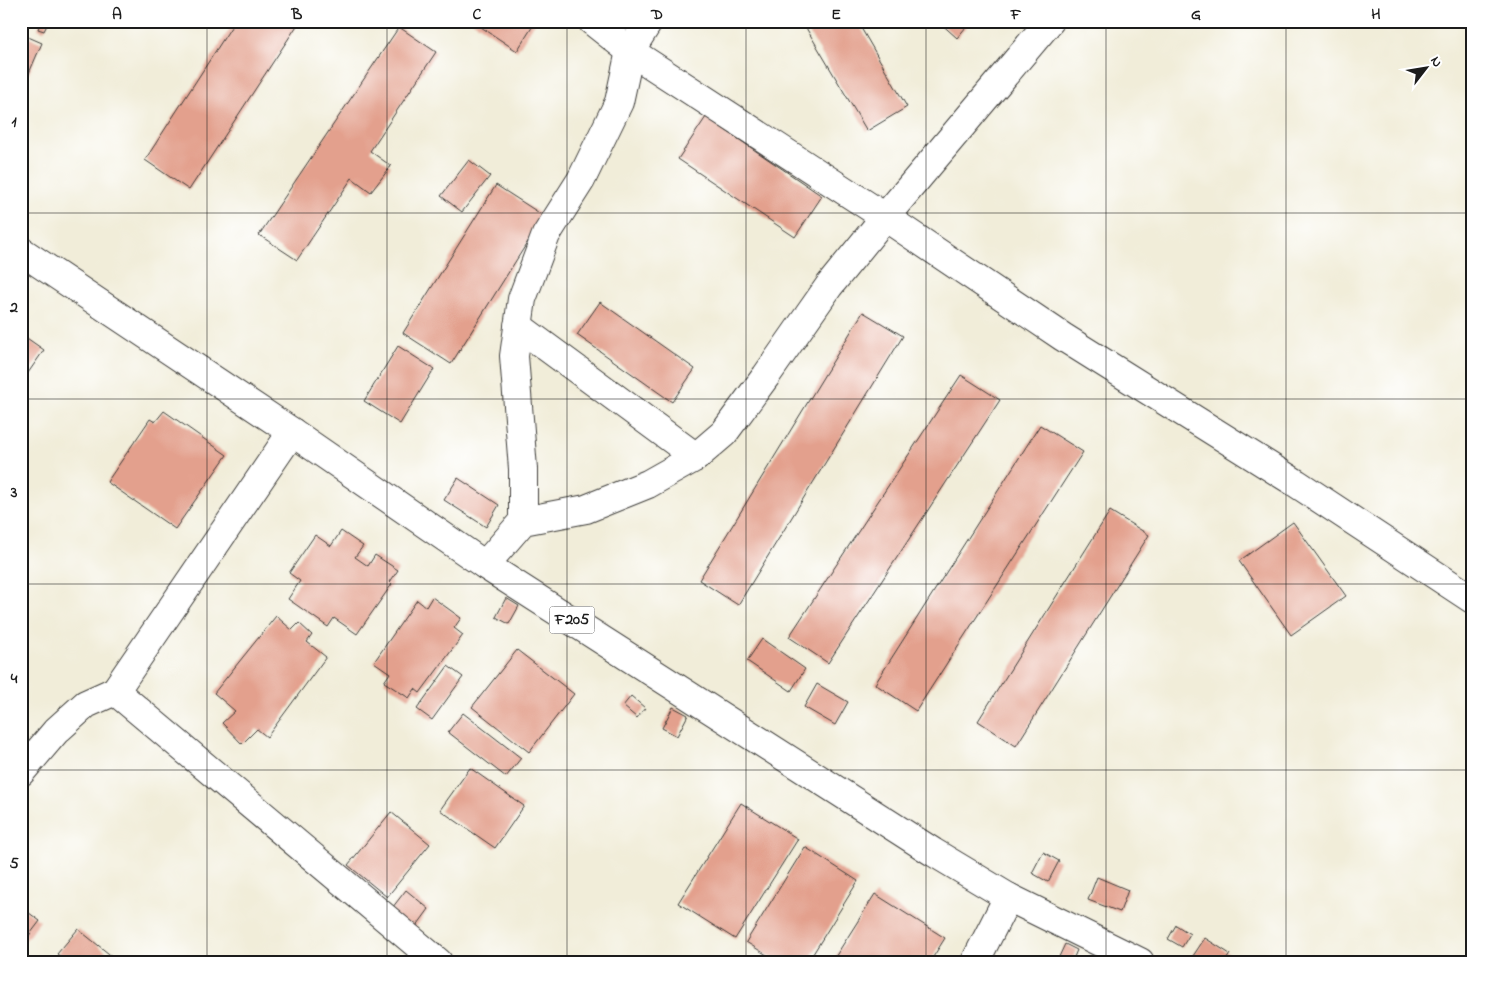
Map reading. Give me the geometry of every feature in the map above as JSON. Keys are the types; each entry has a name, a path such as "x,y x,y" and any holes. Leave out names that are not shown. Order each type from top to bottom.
{"street":[{"path":"592,21 630,51 885,216 1063,337 1296,483 1472,600"},
{"path":"523,521 523,469 514,356 522,299 546,235 581,180 619,102 630,51 649,21"},
{"path":"485,565 523,521 586,509 648,484 696,457 724,432 829,286 885,216 1050,21"},
{"name":"F205","path":"21,251 292,432 485,565 933,852 1008,897 1140,962"},
{"path":"518,326 696,457"},
{"path":"21,772 56,731 86,704 115,691 292,432"},
{"path":"115,691 438,962"},
{"path":"975,962 1008,897"}],"building":[{"path":"41,21 49,21 44,31 38,29"},
{"path":"235,21 300,21 189,190 145,160"},
{"path":"472,21 536,21 517,51"},
{"path":"802,21 857,21 907,107 867,131"},
{"path":"938,21 971,21 957,38"},
{"path":"399,27 436,52 370,151 391,166 371,192 352,178 297,260 259,235"},
{"path":"26,36 42,43 26,80 21,78 21,45"},
{"path":"706,117 822,196 795,237 678,159"},
{"path":"469,160 490,176 462,212 441,196"},
{"path":"496,185 544,216 451,364 403,333"},
{"path":"600,302 695,369 672,402 577,335"},
{"path":"863,312 903,336 738,605 699,580"},
{"path":"21,334 44,350 21,383"},
{"path":"398,346 434,369 400,424 364,401"},
{"path":"961,375 1000,400 828,663 789,637"},
{"path":"164,411 227,455 175,529 107,482 150,419 155,422"},
{"path":"1040,425 1083,452 916,711 875,684"},
{"path":"458,478 499,505 486,527 444,500"},
{"path":"1110,511 1149,535 1016,746 978,721"},
{"path":"1293,522 1346,596 1291,635 1239,561"},
{"path":"341,531 363,546 355,557 368,566 375,555 398,570 390,582 392,584 357,634 334,618 328,627 288,599 300,581 289,573 315,535 331,546"},
{"path":"432,597 461,618 454,628 463,635 420,693 415,689 409,698 384,682 390,673 374,662 417,600 426,607"},
{"path":"506,598 519,606 509,624 496,617"},
{"path":"276,616 292,630 299,623 312,635 307,642 326,657 267,737 257,729 242,744 222,723 235,711 214,693"},
{"path":"762,639 805,669 791,691 747,661"},
{"path":"517,650 574,694 529,752 472,707"},
{"path":"448,666 463,677 432,720 417,709"},
{"path":"817,684 848,702 835,725 804,707"},
{"path":"631,696 645,708 637,718 623,706"},
{"path":"673,707 688,715 677,736 662,728"},
{"path":"463,713 521,758 506,777 448,732"},
{"path":"470,768 524,806 495,848 440,810"},
{"path":"741,803 798,839 735,939 678,903"},
{"path":"391,812 430,844 387,897 348,865"},
{"path":"805,847 858,881 808,962 778,962 746,942"},
{"path":"1043,852 1059,861 1048,882 1032,873"},
{"path":"1097,877 1128,890 1120,912 1088,900"},
{"path":"406,890 429,909 413,931 389,912"},
{"path":"875,894 945,938 930,962 832,962"},
{"path":"21,907 40,921 21,946"},
{"path":"1176,925 1190,934 1182,947 1168,939"},
{"path":"78,929 119,962 67,962 57,954"},
{"path":"1205,938 1230,954 1225,962 1201,962 1193,956"},
{"path":"1065,944 1077,950 1072,962 1063,962 1058,959"}]}
